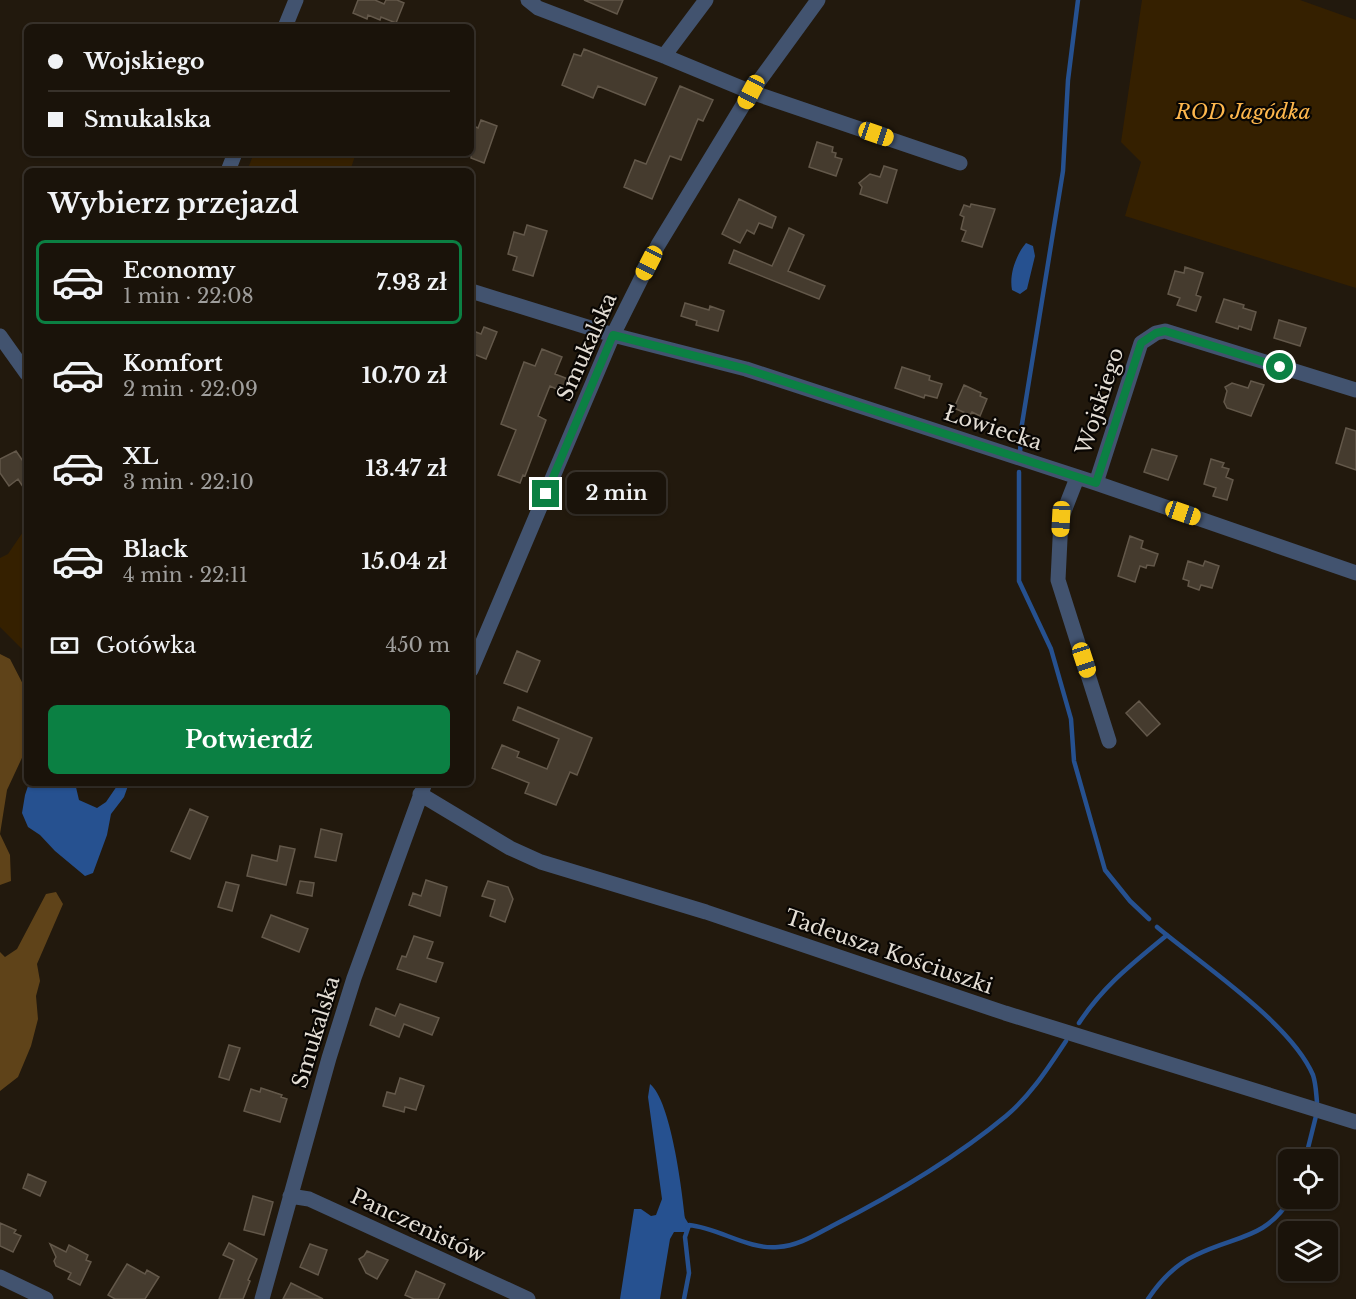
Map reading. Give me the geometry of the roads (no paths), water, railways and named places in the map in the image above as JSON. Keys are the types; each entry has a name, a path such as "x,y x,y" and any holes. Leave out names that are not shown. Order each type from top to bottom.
{"street":[{"path":"286,24 296,0"},
{"path":"528,0 538,8 751,92 960,163"},
{"path":"664,56 706,0"},
{"name":"Smukalska","path":"474,663 613,335 682,204 751,92 818,0"},
{"name":"Łowiecka","path":"474,292 613,335 746,369 1096,483 1356,573"},
{"name":"Wojskiego","path":"1096,483 1141,343 1156,333 1165,331 1356,390"},
{"path":"0,336 24,370"},
{"path":"1077,478 1061,519 1059,580 1109,741"},
{"name":"Smukalska","path":"262,1299 354,978 423,789"},
{"name":"Tadeusza Kościuszki","path":"423,789 510,848 541,862 705,912 1005,1013 1356,1122"},
{"name":"Panczenistów","path":"290,1196 309,1199 528,1299"},
{"path":"0,1277 46,1299"}],"water":[{"path":"1026,243 1033,246 1035,256 1027,289 1020,294 1012,290 1012,271"},
{"path":"28,786 76,786 79,800 97,808 106,802 117,786 128,786 124,797 111,814 107,835 93,873 85,876 28,827 22,813"},
{"path":"650,1084 657,1093 670,1126 685,1218 690,1226 687,1232 674,1232 670,1239 660,1299 620,1299 634,1209 641,1209 651,1216 656,1215 662,1199 648,1097"}],"waterway":[{"path":"1020,452 1022,424 1063,171 1068,80 1078,0"},
{"path":"1019,472 1019,581 1051,649 1071,719 1074,761 1105,870 1130,901 1149,919"},
{"path":"1157,927 1243,995 1286,1035 1302,1055 1313,1075 1317,1102"},
{"path":"1079,1023 1098,997 1167,935"},
{"path":"684,1299 689,1273 685,1237 689,1225 767,1247 792,1245 813,1236 900,1189 944,1162 986,1132 1006,1116 1039,1081 1066,1041"},
{"path":"1308,1149 1316,1116"},
{"path":"1148,1299 1163,1280 1182,1263 1196,1255 1249,1235 1271,1222 1283,1209"}],"park label":[{"name":"ROD Jagódka","path":"1243,112"}]}
